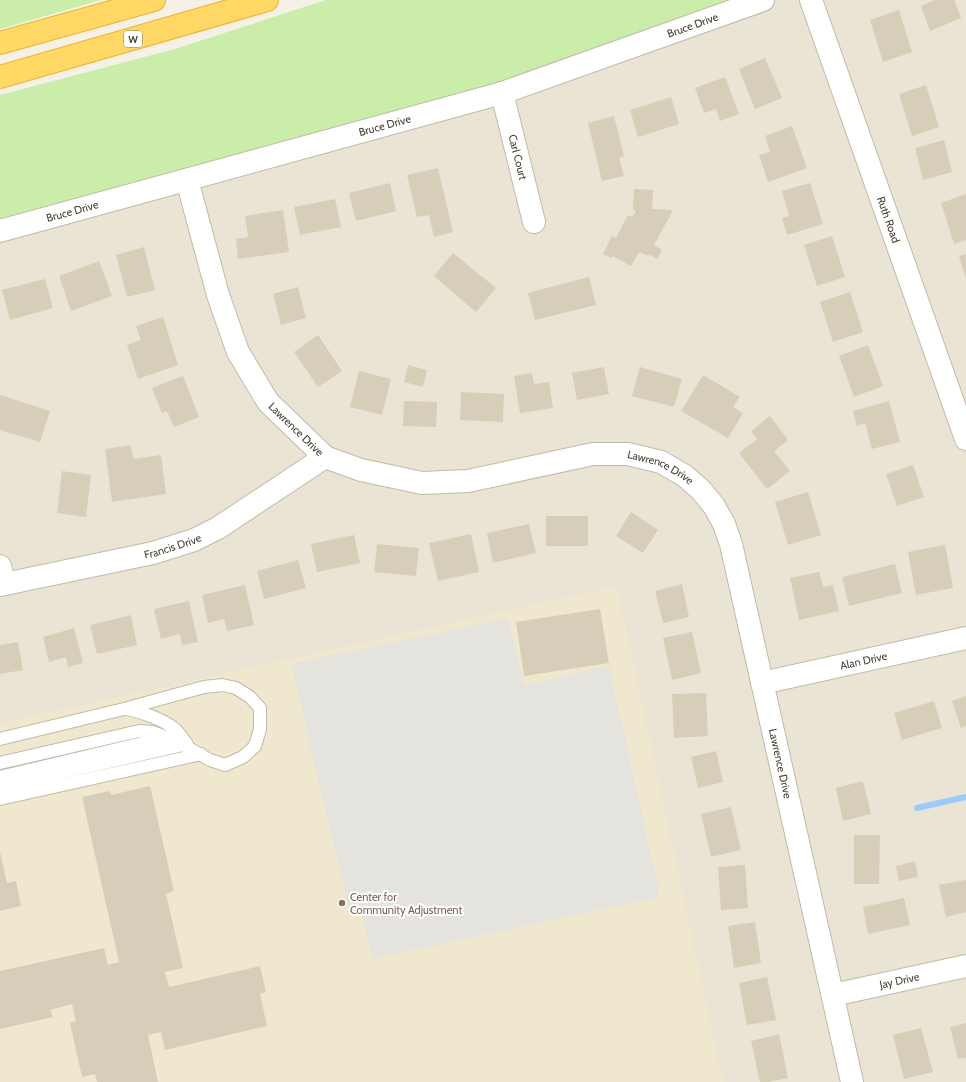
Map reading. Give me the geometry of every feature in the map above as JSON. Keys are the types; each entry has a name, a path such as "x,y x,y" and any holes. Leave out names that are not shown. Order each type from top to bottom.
{"highway":[{"path":"0,43 154,0"},
{"name":"W","path":"0,77 267,0"}],"street":[{"name":"Bruce Drive","path":"0,231 502,93 763,0"},
{"name":"Ruth Road","path":"811,0 966,439"},
{"name":"Carl Court","path":"502,93 534,222"},
{"name":"Lawrence Drive","path":"187,180 218,295 238,352 268,402 325,457 361,470 422,483 468,481 593,454 628,454 661,462 686,476 701,490 714,506 724,524 731,544 852,1082"},
{"name":"Francis Drive","path":"1,578 153,553 194,540 218,528 325,457"},
{"name":"Alan Drive","path":"762,683 966,638"},
{"name":"Jay Drive","path":"833,995 966,966"}],"lane":[{"path":"0,739 124,709 204,687 222,685 236,688 250,697 260,708 260,729 255,746 243,756 225,766 210,760 168,737 152,732 140,731 0,763"},
{"path":"124,709 136,711 157,718 169,725 175,729 192,750"},
{"path":"0,777 168,737"},
{"path":"0,787 192,750"},
{"path":"0,799 192,750"}],"shaded area":[{"path":"694,0 966,0 966,1082 0,1082 0,205"},
{"name":"Center for Community Adjustment","path":"617,586 723,1082 0,1082 0,723"},
{"path":"508,618 524,685 609,666 660,897 372,959 359,903 348,905 291,664"}],"green space":[{"path":"0,0 101,0 0,29"},
{"path":"326,0 742,0 527,74 0,224 0,95 175,49"}],"building":[{"path":"935,0 954,0 961,18 930,31 921,6"},
{"path":"899,10 912,52 883,62 870,20"},
{"path":"765,58 782,98 755,109 739,69"},
{"path":"725,77 739,114 720,121 716,109 704,113 695,88"},
{"path":"926,85 939,127 912,136 899,94"},
{"path":"671,97 679,124 638,137 630,110"},
{"path":"614,116 624,156 619,158 624,176 602,181 588,123"},
{"path":"792,126 807,168 768,182 759,155 770,152 765,136"},
{"path":"944,140 952,172 923,180 915,148"},
{"path":"438,168 453,232 434,237 429,215 417,217 407,175"},
{"path":"390,183 396,211 356,221 349,193"},
{"path":"810,183 823,224 787,235 782,218 789,216 782,191"},
{"path":"634,189 653,190 652,209 673,210 654,245 662,250 657,259 649,254 648,256 639,252 631,266 612,256 611,258 603,254 612,236 616,238 628,215 631,217 632,215 633,216 636,210 633,210"},
{"path":"966,194 966,240 954,244 941,203"},
{"path":"335,199 341,227 300,235 294,207"},
{"path":"283,210 289,252 238,259 236,239 248,237 245,216"},
{"path":"832,236 845,277 817,286 804,245"},
{"path":"144,247 155,290 127,297 116,255"},
{"path":"453,253 496,288 476,312 434,276"},
{"path":"966,254 966,278 959,256"},
{"path":"99,261 112,296 71,311 59,276"},
{"path":"589,277 596,305 535,320 528,293"},
{"path":"45,279 53,308 10,320 2,290"},
{"path":"298,287 306,318 281,325 273,294"},
{"path":"850,292 863,332 833,342 820,302"},
{"path":"163,317 178,365 138,379 127,345 141,340 136,326"},
{"path":"318,335 342,371 318,387 294,352"},
{"path":"868,345 883,386 854,397 839,356"},
{"path":"408,365 427,370 423,387 404,382"},
{"path":"604,367 609,394 577,400 572,373"},
{"path":"640,367 682,379 674,407 632,396"},
{"path":"359,371 391,379 382,415 350,407"},
{"path":"532,373 534,384 549,382 553,408 520,413 514,376"},
{"path":"703,375 740,397 733,407 743,413 728,438 681,411"},
{"path":"183,376 199,417 174,427 167,411 162,413 152,388"},
{"path":"461,392 504,394 503,422 460,420"},
{"path":"0,395 50,411 40,442 0,430"},
{"path":"404,401 437,402 436,427 403,426"},
{"path":"889,401 900,442 872,449 865,423 857,426 853,411"},
{"path":"770,416 788,440 774,451 790,471 767,489 739,453 757,439 751,431"},
{"path":"131,445 133,459 161,455 166,494 112,502 105,449"},
{"path":"913,465 924,497 897,506 886,474"},
{"path":"62,471 91,475 86,517 57,513"},
{"path":"808,492 821,535 788,545 775,502"},
{"path":"631,512 658,530 643,553 616,536"},
{"path":"546,516 588,516 588,546 546,546"},
{"path":"529,524 536,553 493,563 487,533"},
{"path":"471,534 479,572 438,581 429,543"},
{"path":"354,535 360,563 317,572 311,544"},
{"path":"377,544 419,548 416,576 374,572"},
{"path":"945,545 953,588 916,595 908,552"},
{"path":"298,560 306,588 264,599 257,571"},
{"path":"895,564 902,593 849,606 842,577"},
{"path":"819,572 823,587 833,585 839,611 799,620 790,578"},
{"path":"682,584 689,617 663,623 655,591"},
{"path":"245,585 254,625 227,631 224,619 208,623 202,595"},
{"path":"189,601 198,642 182,645 180,634 161,639 154,609"},
{"path":"600,609 609,663 524,676 516,622"},
{"path":"131,615 137,645 97,654 90,625"},
{"path":"74,628 83,663 68,667 66,657 49,662 43,637"},
{"path":"692,632 701,673 672,680 663,638"},
{"path":"18,642 23,670 0,674 0,645"},
{"path":"706,693 708,736 674,738 672,694"},
{"path":"966,696 966,726 961,728 952,701"},
{"path":"934,701 942,728 902,740 894,713"},
{"path":"716,751 723,782 698,788 691,757"},
{"path":"863,781 871,814 843,821 836,788"},
{"path":"150,786 174,891 166,894 183,968 165,972 169,987 260,966 266,992 260,994 267,1026 165,1050 161,1032 148,1035 158,1082 97,1082 95,1074 82,1077 70,1023 76,1021 72,1004 50,1010 53,1017 0,1029 0,971 104,948 108,965 119,962 82,797 110,791 111,795"},
{"path":"731,807 741,850 711,857 701,814"},
{"path":"854,835 880,835 879,884 854,884"},
{"path":"0,852 7,883 16,881 21,906 0,911"},
{"path":"915,861 918,877 899,881 896,866"},
{"path":"745,865 748,908 721,910 718,867"},
{"path":"966,880 966,912 946,917 939,885"},
{"path":"904,898 910,925 868,934 863,907"},
{"path":"755,922 761,963 734,968 728,926"},
{"path":"767,977 776,1020 747,1025 739,983"},
{"path":"966,1023 966,1058 958,1059 950,1027"},
{"path":"921,1028 933,1072 904,1079 893,1035"},
{"path":"779,1034 788,1078 760,1082 751,1041"}],"waterway":[{"path":"917,808 966,797"}],"place":[{"name":"Center for Community Adjustment","path":"342,903"}]}
